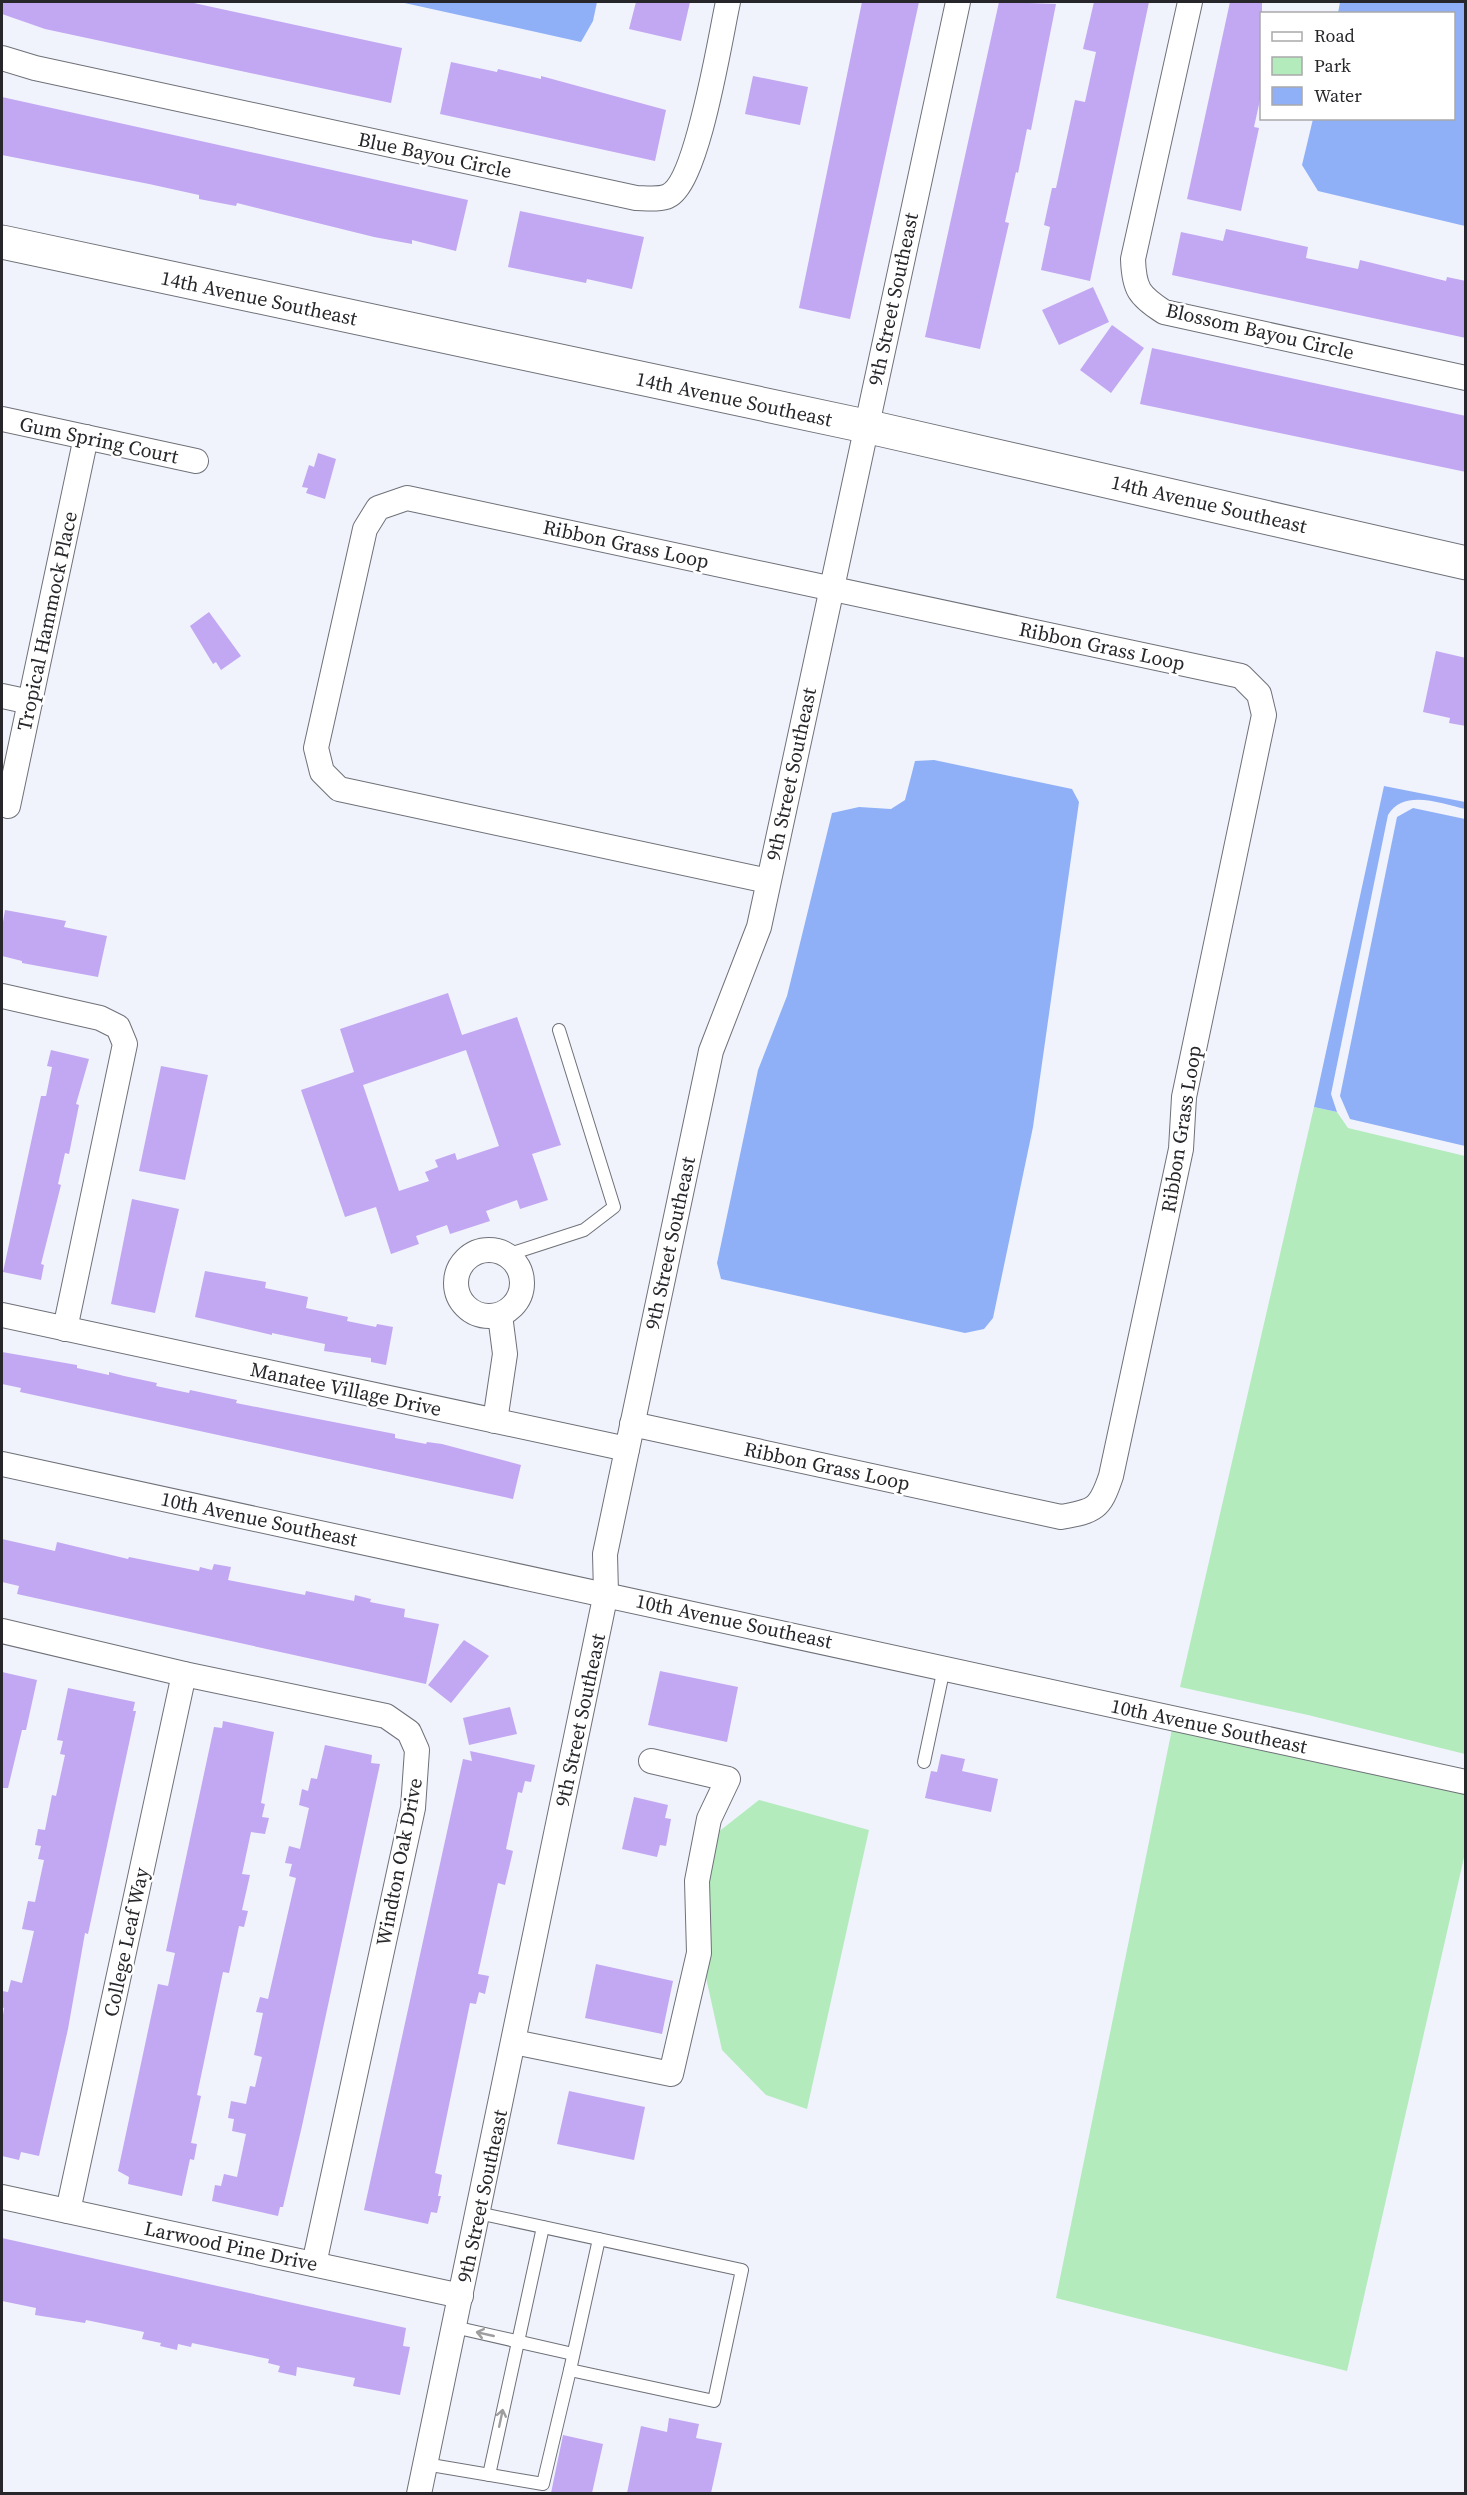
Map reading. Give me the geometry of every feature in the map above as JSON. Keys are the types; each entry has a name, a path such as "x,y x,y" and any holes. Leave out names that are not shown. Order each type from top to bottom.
{"street":[{"name":"Blue Bayou Circle","path":"2,58 35,68 636,198 667,197 683,182 695,152 728,2"},
{"name":"9th Street Southeast","path":"418,2493 606,1593 605,1554 711,1051 759,927 958,2"},
{"name":"Blossom Bayou Circle","path":"1190,2 1133,259 1134,282 1144,299 1164,312 1466,378"},
{"name":"14th Avenue Southeast","path":"2,242 865,426 1466,563"},
{"name":"Gum Spring Court","path":"2,419 196,461"},
{"name":"Tropical Hammock Place","path":"8,806 86,437"},
{"name":"Ribbon Grass Loop","path":"632,1424 1061,1518 1085,1513 1103,1500 1111,1476 1181,1149 1184,1096 1264,715 1259,694 1240,676 831,587 407,498 378,508 365,529 316,748 322,772 339,789 768,881"},
{"path":"2,696 30,702"},
{"path":"2,996 100,1018 118,1027 125,1044 64,1329"},
{"path":"485,1250 507,1255 520,1272 521,1292 516,1302 500,1315 489,1317 468,1309 456,1291 456,1279 465,1260 485,1250"},
{"name":"Manatee Village Drive","path":"2,1315 627,1449"},
{"path":"495,1420 505,1354 500,1315"},
{"name":"10th Avenue Southeast","path":"2,1464 606,1593 1466,1782"},
{"name":"Windton Oak Drive","path":"2,1631 184,1674 386,1716 409,1732 417,1750 413,1808 314,2264"},
{"name":"College Leaf Way","path":"68,2211 184,1674"},
{"path":"514,2042 671,2074 699,1953 697,1881 709,1819 728,1779 651,1761"},
{"name":"Larwood Pine Drive","path":"2,2197 460,2296"}],"lane":[{"path":"507,1255 584,1230 614,1207 559,1030"},
{"path":"924,1762 944,1668"},
{"path":"478,2213 742,2270 714,2401 570,2370"},
{"path":"489,2475 516,2342 543,2227"},
{"path":"425,2464 543,2484 599,2239"},
{"path":"454,2327 573,2354"}],"green space":[{"path":"1314,1107 1337,1112 1348,1128 1465,1156 1465,1754 1308,1715 1180,1687"},
{"path":"1172,1729 1465,1793 1465,1853 1347,2371 1056,2298"},
{"path":"759,1800 869,1830 807,2109 766,2095 722,2050 705,1973 707,1881 717,1833"}],"water":[{"path":"400,2 597,2 593,21 581,42"},
{"path":"1340,2 1465,2 1465,226 1318,191 1302,165 1313,120 1455,120 1455,12 1338,12"},
{"path":"934,760 1072,789 1079,802 1033,1127 993,1318 984,1329 965,1333 721,1279 717,1263 758,1070 787,996 832,813 859,807 891,809 905,800 915,761"},
{"path":"1384,786 1465,802 1465,809 1424,800 1413,800 1395,807 1388,815 1331,1094 1337,1112 1314,1107"},
{"path":"1413,808 1465,819 1465,1146 1350,1119 1340,1096 1397,817"}],"building":[{"path":"2,2 189,2 402,48 391,103 45,29 2,14"},
{"path":"636,2 690,2 681,41 629,29"},
{"path":"862,2 919,2 850,319 799,308"},
{"path":"999,2 1056,4 1031,130 1027,129 1018,173 1016,172 1005,222 1009,223 980,349 925,337"},
{"path":"1094,2 1149,2 1090,281 1041,270 1050,227 1044,225 1052,188 1056,188 1075,100 1085,102 1096,52 1083,49"},
{"path":"1230,2 1262,2 1260,100 1254,127 1259,128 1241,211 1187,199"},
{"path":"451,62 497,72 498,69 541,79 541,76 666,110 655,161 440,114"},
{"path":"753,76 808,87 800,125 745,114"},
{"path":"2,97 468,200 456,251 412,240 412,244 374,237 237,203 236,206 199,199 199,195 2,155"},
{"path":"520,211 644,237 632,289 587,279 586,283 508,267"},
{"path":"1226,229 1308,247 1306,258 1358,269 1360,260 1446,281 1447,277 1466,281 1466,338 1172,275 1181,232 1223,241"},
{"path":"1093,287 1109,322 1059,345 1042,310"},
{"path":"1112,325 1144,348 1111,393 1080,370"},
{"path":"1152,348 1466,416 1466,472 1140,404"},
{"path":"318,453 336,459 325,499 306,493 308,488 302,487 309,465 314,467"},
{"path":"209,612 241,656 221,670 216,662 213,664 190,626"},
{"path":"1436,651 1466,658 1466,726 1449,723 1450,718 1423,712"},
{"path":"5,910 66,921 64,927 107,936 98,977 22,963 22,961 2,956 2,928"},
{"path":"448,993 462,1035 517,1017 561,1145 532,1154 548,1200 520,1209 517,1200 486,1211 490,1221 450,1234 447,1225 416,1236 419,1244 391,1254 376,1207 345,1217 301,1090 354,1072 340,1029","holes":["466,1050 499,1146 457,1160 455,1153 435,1160 438,1167 425,1172 429,1181 399,1191 363,1085"]},
{"path":"51,1050 89,1059 76,1104 79,1105 69,1154 65,1153 58,1184 61,1185 41,1264 44,1265 41,1280 3,1272 41,1096 46,1096 52,1067 47,1066"},
{"path":"161,1066 208,1075 185,1180 139,1171"},
{"path":"132,1199 179,1209 155,1313 111,1304"},
{"path":"205,1271 266,1282 265,1288 308,1297 306,1308 348,1317 347,1321 376,1327 377,1324 393,1327 386,1365 371,1362 371,1358 324,1351 325,1344 272,1333 272,1335 195,1317"},
{"path":"2,1352 77,1365 77,1368 109,1375 109,1372 157,1383 156,1386 189,1393 190,1390 237,1400 236,1403 395,1434 395,1438 426,1444 427,1442 442,1444 521,1465 513,1499 20,1392 21,1388 2,1384"},
{"path":"2,1539 55,1551 57,1542 128,1559 129,1557 199,1571 200,1567 212,1570 214,1564 231,1567 228,1580 305,1595 306,1591 354,1601 355,1595 371,1599 370,1602 405,1609 404,1617 439,1624 426,1684 17,1594 19,1586 2,1582"},
{"path":"464,1640 489,1656 451,1703 428,1685"},
{"path":"660,1671 738,1687 727,1742 648,1725"},
{"path":"2,1672 37,1680 26,1730 22,1730 8,1788 2,1788"},
{"path":"68,1688 135,1702 133,1711 136,1711 88,1934 85,1933 68,2029 39,2156 21,2152 19,2160 2,2156 2,2022 4,2008 2,2007 2,1991 8,1992 11,1980 22,1983 34,1931 22,1929 28,1901 35,1902 44,1860 38,1859 41,1846 35,1845 38,1829 45,1830 52,1795 56,1796 65,1755 60,1754 63,1741 57,1740"},
{"path":"510,1707 517,1734 469,1745 463,1718"},
{"path":"223,1721 274,1732 261,1803 265,1804 262,1817 269,1818 265,1834 251,1832 242,1874 250,1875 242,1910 248,1911 244,1927 239,1926 229,1973 223,1972 197,2095 201,2096 191,2143 197,2144 194,2160 190,2159 182,2196 128,2184 129,2177 118,2171 158,1984 168,1986 175,1953 166,1951 214,1727 222,1728"},
{"path":"325,1745 372,1755 371,1763 380,1764 302,2126 283,2207 280,2207 278,2216 212,2201 215,2185 221,2186 224,2174 237,2177 246,2134 232,2131 234,2119 228,2118 231,2101 246,2104 250,2086 255,2087 262,2057 254,2055 263,2013 256,2012 260,1997 268,1999 296,1878 289,1876 292,1864 285,1863 289,1846 300,1849 309,1808 299,1805 302,1789 308,1791 311,1778 317,1779"},
{"path":"470,1751 535,1765 531,1782 525,1781 522,1793 518,1792 506,1849 513,1851 505,1885 498,1883 478,1974 489,1976 485,1994 479,1992 476,2004 470,2003 435,2173 442,2175 438,2196 441,2196 437,2213 431,2212 428,2224 364,2210 463,1759 472,1761"},
{"path":"941,1754 965,1759 962,1771 998,1779 991,1812 925,1798 931,1771 937,1772"},
{"path":"634,1797 668,1805 665,1818 671,1819 666,1846 660,1845 657,1857 622,1849"},
{"path":"596,1964 673,1981 662,2034 585,2018"},
{"path":"569,2091 645,2107 634,2160 557,2144"},
{"path":"2,2238 406,2328 403,2346 410,2347 400,2395 353,2386 355,2378 297,2367 296,2376 278,2372 280,2366 268,2363 269,2359 192,2343 191,2347 178,2344 177,2350 160,2346 161,2343 142,2339 144,2332 86,2320 85,2323 35,2315 36,2308 2,2301"},
{"path":"669,2418 699,2424 696,2438 722,2443 711,2493 627,2493 641,2426 667,2432"},
{"path":"563,2435 603,2444 592,2493 551,2493"}]}
